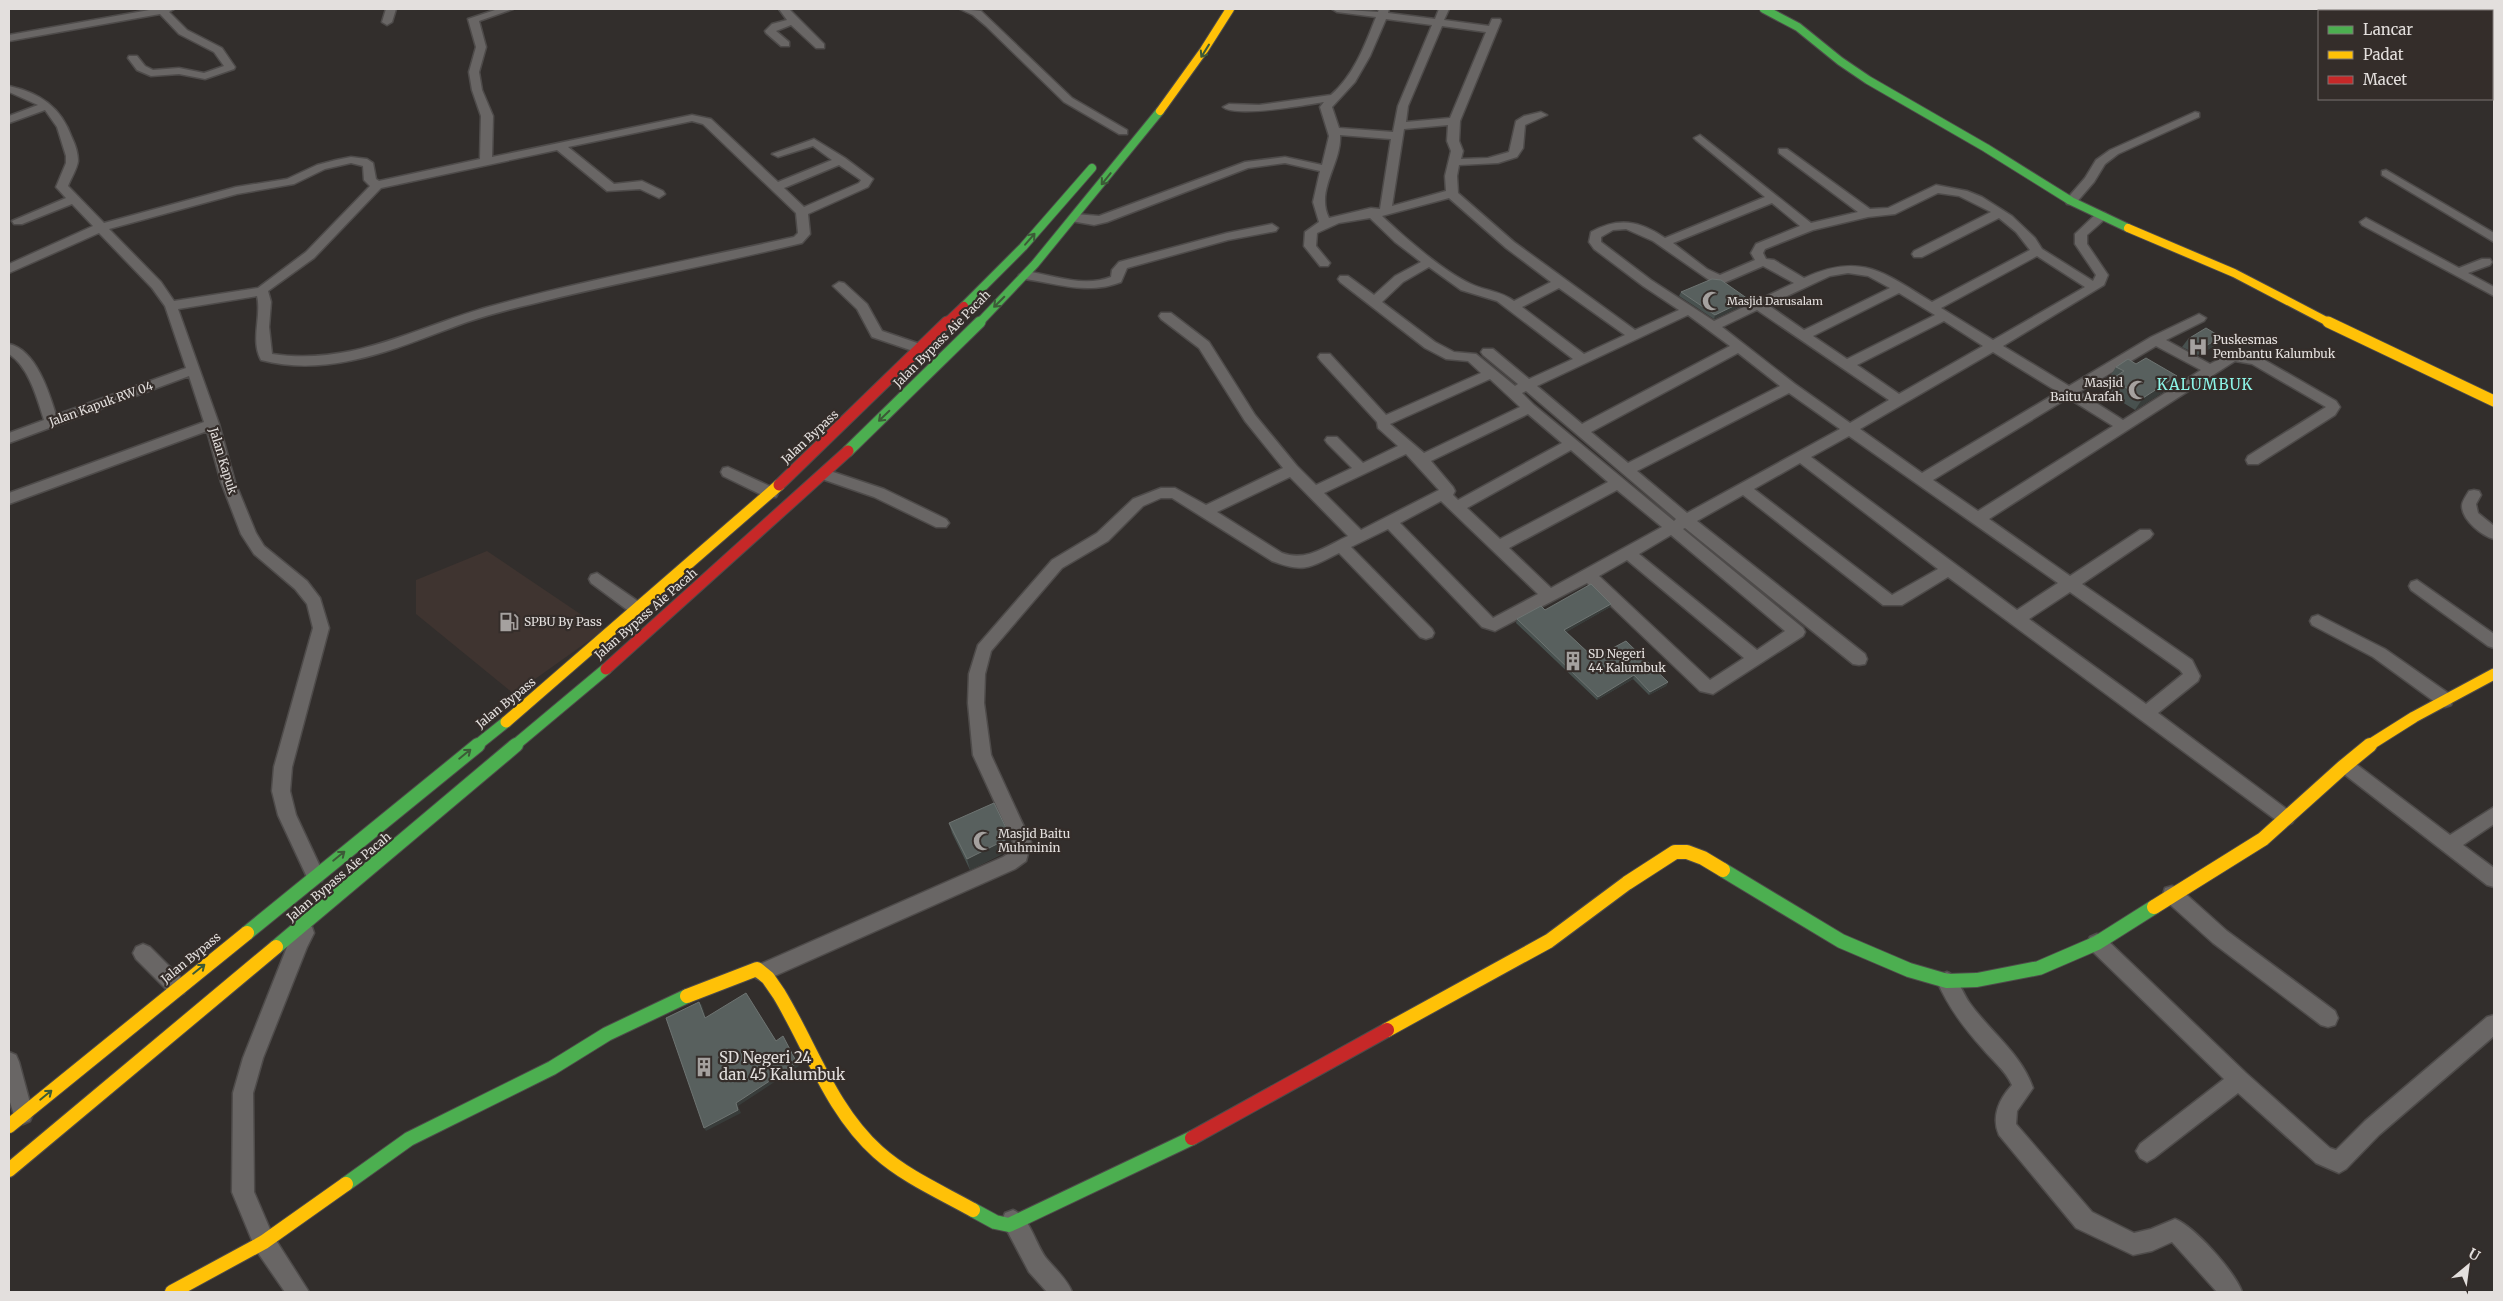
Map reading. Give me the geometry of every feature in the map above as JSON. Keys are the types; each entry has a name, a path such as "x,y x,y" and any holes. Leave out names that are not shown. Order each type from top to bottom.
{"main road":[{"name":"Jalan Bypass Aie Pacah","path":"9,1170 489,770 677,607 824,474 1025,275 1075,218 1166,105 1202,56 1230,9"},
{"path":"1764,9 1798,27 1840,62 1868,80 1986,148 2071,201 2101,216 2234,273 2309,313 2494,401"},
{"path":"1120,135 1132,120"},
{"name":"Jalan Bypass","path":"16,1120 177,987 537,696 770,493 921,350 1023,247 1100,159"},
{"path":"996,274 1025,275"},
{"path":"172,1292 264,1242 409,1139 552,1068 606,1034 694,993 745,972 757,970 763,972 784,1003 844,1114 883,1157 911,1176 995,1222 1009,1225 1013,1221 1179,1145 1541,945 1627,882 1675,852 1687,852 1703,858 1804,921 1841,941 1909,970 1947,980 1977,980 2039,968 2097,943 2139,918 2172,894 2226,865 2263,839 2369,746 2445,700 2494,674"}],"street":[{"path":"9,38 39,34 165,9 183,32 218,50 230,67 205,76 179,71 151,73 141,68 133,58"},
{"path":"387,22 391,9"},
{"path":"486,161 487,116 477,90 474,72 481,47 473,19 480,15 508,9"},
{"path":"784,9 793,21 820,46"},
{"path":"966,9 990,24 1068,100 1120,135"},
{"path":"1337,9 1383,12 1438,23 1494,25 1454,121 1453,141 1457,151 1451,176 1452,194 1510,245 1635,336"},
{"path":"1386,212 1386,199 1406,98 1444,9"},
{"path":"1325,222 1321,217 1320,205 1325,169 1335,140 1335,131 1328,119 1326,107 1331,98 1349,84 1372,40 1383,12"},
{"path":"785,44 770,31 776,26 793,21"},
{"name":"Jalan Kapuk","path":"9,89 37,98 47,105 60,120 71,151 72,161 64,175 62,186 157,285 171,306 212,424 228,482 249,534 259,550 301,585 314,602 321,628 283,767 281,791 286,816 315,875"},
{"path":"1229,107 1258,108 1331,98"},
{"path":"9,120 47,105"},
{"path":"1455,162 1480,162 1511,157 1516,152 1520,123 1528,118 1542,114"},
{"path":"2071,201 2090,180 2100,162 2114,152 2195,115"},
{"path":"171,306 262,291 266,286 310,255 377,186 388,182 699,118 707,121 802,212 804,234 798,240 491,310 351,358 292,362 266,357 262,327 265,302 262,291"},
{"path":"1335,131 1398,131 1454,121"},
{"path":"1700,138 1809,227"},
{"path":"778,154 812,141 867,179 867,184 802,212"},
{"path":"561,147 611,188 642,185 659,194"},
{"path":"1783,151 1868,213"},
{"path":"9,270 102,228 236,191 290,182 321,167 351,160 362,161 369,165 370,180 377,186"},
{"path":"776,187 841,160"},
{"path":"1075,218 1094,221 1103,219 1229,170 1260,162 1286,160 1325,169"},
{"path":"2386,174 2494,238"},
{"path":"1762,262 1757,253 1760,247 1809,227 1868,213 1891,211 1936,189 1942,188 1966,196 2000,213 2032,242 2037,251 2094,287"},
{"path":"1324,264 1315,255 1309,239 1311,232 1325,222 1371,212 1386,212 1452,194"},
{"path":"1663,242 1774,198"},
{"path":"18,221 73,199"},
{"path":"1371,212 1399,239 1466,288 1496,295 1584,360"},
{"path":"1918,254 2000,213"},
{"path":"1390,522 1490,625 1550,596 1672,529 1850,429 2094,287 2100,282 2102,275 2081,244 2082,234 2101,216"},
{"path":"2366,222 2494,292"},
{"path":"1804,284 1770,263 1762,262 1722,279 1716,279 1642,229 1626,225 1601,230 1595,235 1595,242 1598,246 1647,283 1713,326 1790,387 1979,518 2190,670 2192,676 2189,680 2146,713"},
{"path":"1025,275 1047,277 1089,286 1117,279 1118,270 1124,265 1227,237 1272,228"},
{"path":"1933,307 2037,251"},
{"path":"1374,303 1400,279 1429,262"},
{"path":"2459,272 2486,262"},
{"path":"1713,326 1826,273 1844,267 1872,272 1933,307 2123,426"},
{"path":"1344,279 1430,345 1451,356 1471,357 1490,374 1520,389 1581,430 1686,520 1859,659"},
{"path":"1513,307 1560,283"},
{"path":"839,286 862,307 877,334 921,350"},
{"path":"1803,336 1900,288"},
{"path":"1757,304 1848,364 1898,400"},
{"path":"1520,389 1689,310"},
{"path":"1848,364 1945,315"},
{"path":"1166,316 1204,346 1250,418 1292,470 1360,537"},
{"path":"1923,479 2156,340 2199,318"},
{"path":"2156,340 2212,371"},
{"path":"1581,430 1739,346"},
{"path":"9,348 18,354 40,385 52,421"},
{"path":"1488,352 1520,389 1529,408 1797,632 1713,687 1706,686 1588,575"},
{"path":"1979,518 2233,356 2248,358 2331,404 2333,408 2330,412 2253,460"},
{"path":"763,972 1009,863 1020,855 1022,842 982,755 976,684 984,649 1057,564 1067,556 1092,545 1145,497 1160,491 1175,493 1277,557 1292,563 1305,563 1390,522 1448,491 1448,488 1422,460 1383,425 1384,421 1325,357"},
{"name":"Jalan Kapuk RW 04","path":"9,438 193,370"},
{"path":"1384,421 1490,374"},
{"path":"1628,469 1790,387"},
{"path":"1422,460 1529,408"},
{"path":"9,499 212,424"},
{"path":"1332,440 1362,469"},
{"path":"1457,507 1571,444"},
{"path":"1314,492 1407,448"},
{"path":"1800,456 1948,569 2018,618 2286,818"},
{"path":"1205,512 1292,470"},
{"path":"728,472 770,493"},
{"path":"824,474 878,493 941,523"},
{"path":"1499,546 1618,484"},
{"path":"1743,488 1889,601 1896,601 1948,569"},
{"path":"1443,494 1550,596"},
{"path":"2474,495 2469,504 2471,515 2494,534"},
{"path":"2018,618 2145,534"},
{"path":"1341,546 1426,633"},
{"path":"1628,552 1756,659"},
{"path":"597,579 636,608"},
{"path":"2417,586 2494,642"},
{"path":"2318,621 2379,653 2445,700"},
{"path":"2346,766 2494,879"},
{"path":"2449,845 2494,815"},
{"path":"2172,894 2220,937 2328,1018"},
{"path":"298,1292 264,1242 243,1192 243,1093 253,1058 299,942 319,912"},
{"path":"2097,943 2239,1080 2323,1156 2339,1162 2372,1128 2494,1024"},
{"path":"143,953 177,987"},
{"path":"1947,980 1952,994 1995,1049 2018,1071 2023,1088 2008,1104 2005,1113 2006,1128 2084,1220 2133,1244 2152,1240 2175,1230 2205,1260 2231,1292"},
{"path":"9,1062 16,1120"},
{"path":"2147,1151 2239,1080"},
{"path":"1013,1221 1037,1264 1061,1292"}],"shaded area":[{"name":"SPBU By Pass","path":"487,551 604,630 514,694 416,614 416,580"}],"building":[{"name":"Masjid Darusalam","path":"1712,279 1721,280 1748,299 1715,315 1681,292"},
{"path":"2206,328 2221,337 2204,347 2188,339"},
{"path":"2146,358 2177,376 2143,398 2112,379 2124,371 2116,367 2128,359 2136,364"},
{"name":"SD Negeri 44 Kalumbuk","path":"1591,584 1611,604 1564,630 1594,658 1626,641 1668,682 1650,692 1634,675 1598,697 1517,619 1541,606 1545,610"},
{"name":"Masjid Baitu Muhminin","path":"994,803 1008,832 1007,839 967,859 949,823"},
{"path":"746,993 776,1041 783,1036 797,1063 736,1103 738,1110 704,1128 666,1018 699,1002 705,1018"}],"traffic: fast":[{"path":"1764,9 1798,27 1840,61 1868,80 1986,148 2071,201 2128,228"},
{"path":"848,451 960,343 1035,264 1160,111"},
{"path":"964,306 1023,247 1092,168"},
{"path":"276,947 606,669"},
{"path":"247,933 506,722"},
{"path":"1723,870 1841,941 1909,970 1947,981 1977,980 2039,968 2097,943 2154,907"},
{"path":"346,1184 409,1139 552,1068 607,1034 687,996"},
{"path":"973,1210 995,1222 1009,1225 1192,1138"}],"traffic: slow":[{"path":"1160,111 1204,50 1230,9"},
{"path":"2128,228 2234,273 2309,313 2494,401"},
{"path":"506,722 779,485"},
{"path":"2154,907 2237,857 2263,839 2342,768 2384,736 2430,708 2494,674"},
{"path":"1387,1030 1549,941 1627,883 1675,852 1687,852 1703,858 1723,870"},
{"path":"9,1126 247,933"},
{"path":"9,1170 276,947"},
{"path":"687,996 757,969 768,978 779,994 836,1101 863,1137 894,1165 973,1210"},
{"path":"172,1292 264,1242 346,1184"}],"traffic: jam":[{"path":"779,485 964,306"},
{"path":"606,669 848,451"},
{"path":"1192,1138 1387,1030"}],"place":[{"name":"Masjid Darusalam","path":"1712,301"},
{"name":"Puskesmas Pembantu Kalumbuk","path":"2198,347"},
{"name":"Masjid Baitu Arafah","path":"2138,390"},
{"name":"SPBU By Pass","path":"509,622"},
{"name":"SD Negeri 44 Kalumbuk","path":"1573,661"},
{"name":"Masjid Baitu Muhminin","path":"983,841"},
{"name":"SD Negeri 24 dan 45 Kalumbuk","path":"704,1067"}],"district":[{"name":"KALUMBUK","path":"2205,385"}]}
